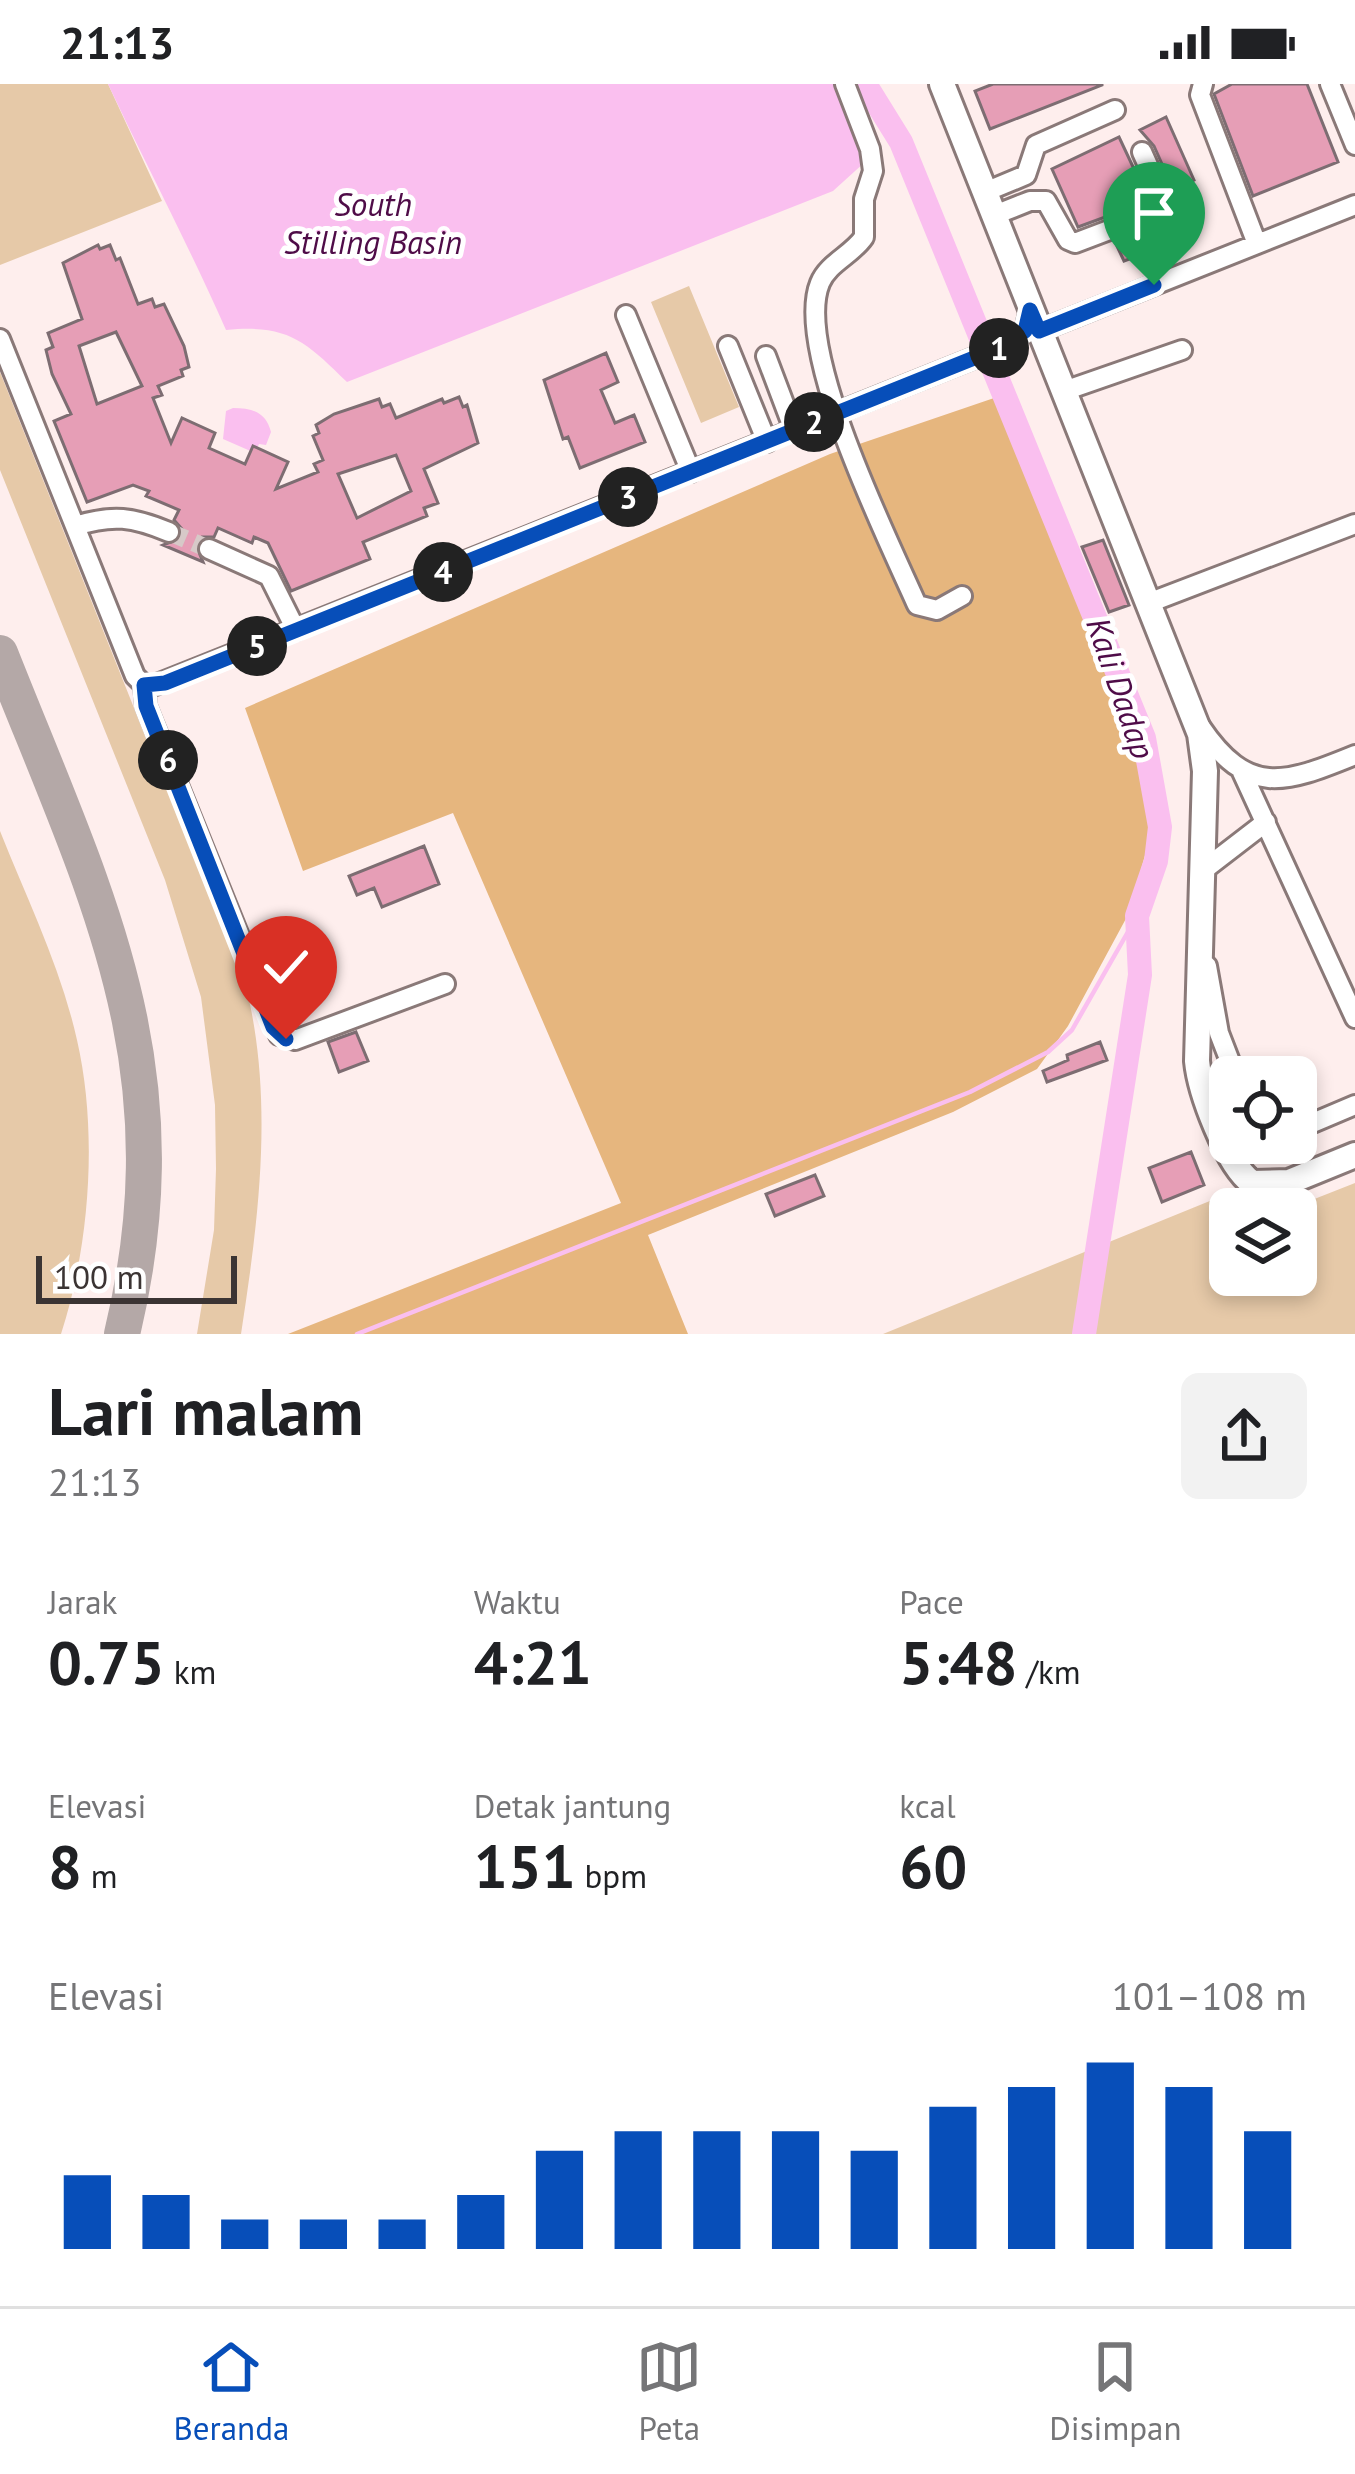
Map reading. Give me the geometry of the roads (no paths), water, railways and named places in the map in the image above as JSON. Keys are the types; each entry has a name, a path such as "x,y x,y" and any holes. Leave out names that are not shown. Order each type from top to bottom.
{"main road":[{"path":"942,84 1196,721 1205,762 1199,1078 1237,1169 1252,1183 1272,1185 1355,1155"}],"street":[{"path":"845,84 870,148 873,171 865,200 864,237 820,281 816,299 819,353 917,605 937,610 962,596"},
{"path":"1202,84 1200,95 1257,244"},
{"path":"1330,84 1350,114 1355,145"},
{"path":"989,204 1022,178 1036,146 1114,110"},
{"path":"989,204 1046,201 1068,240 1076,243 1162,209 1142,152"},
{"path":"144,685 165,683 971,360 1025,331 1039,330 1355,205"},
{"path":"626,315 691,472"},
{"path":"0,339 135,676 144,685 146,706 279,1035 296,1040 445,984"},
{"path":"728,346 767,442"},
{"path":"1064,391 1182,350"},
{"path":"766,356 794,430"},
{"path":"75,526 111,515 134,517 169,532"},
{"path":"1151,602 1355,524"},
{"path":"209,549 269,576 296,630"},
{"path":"1196,721 1221,756 1242,772 1350,990 1355,1018"},
{"path":"1242,772 1288,779 1355,755"},
{"path":"1201,872 1266,822"},
{"path":"1199,925 1219,1034 1228,1056"},
{"path":"1317,1121 1355,1105"}],"water":[{"name":"South Stilling Basin","path":"108,84 839,84 865,162 833,191 347,382 294,338 265,330 226,330"},
{"path":"226,411 257,412 269,425 266,445 259,444 255,453 223,439"}],"waterway":[{"name":"Kali Dadap","path":"865,84 901,142 1144,738 1160,827 1156,861 1137,916 1140,975 1084,1334"},
{"path":"357,1334 970,1092 1048,1052 1072,1030 1137,916"}],"tunnel":[{"path":"169,532 209,549"}]}
